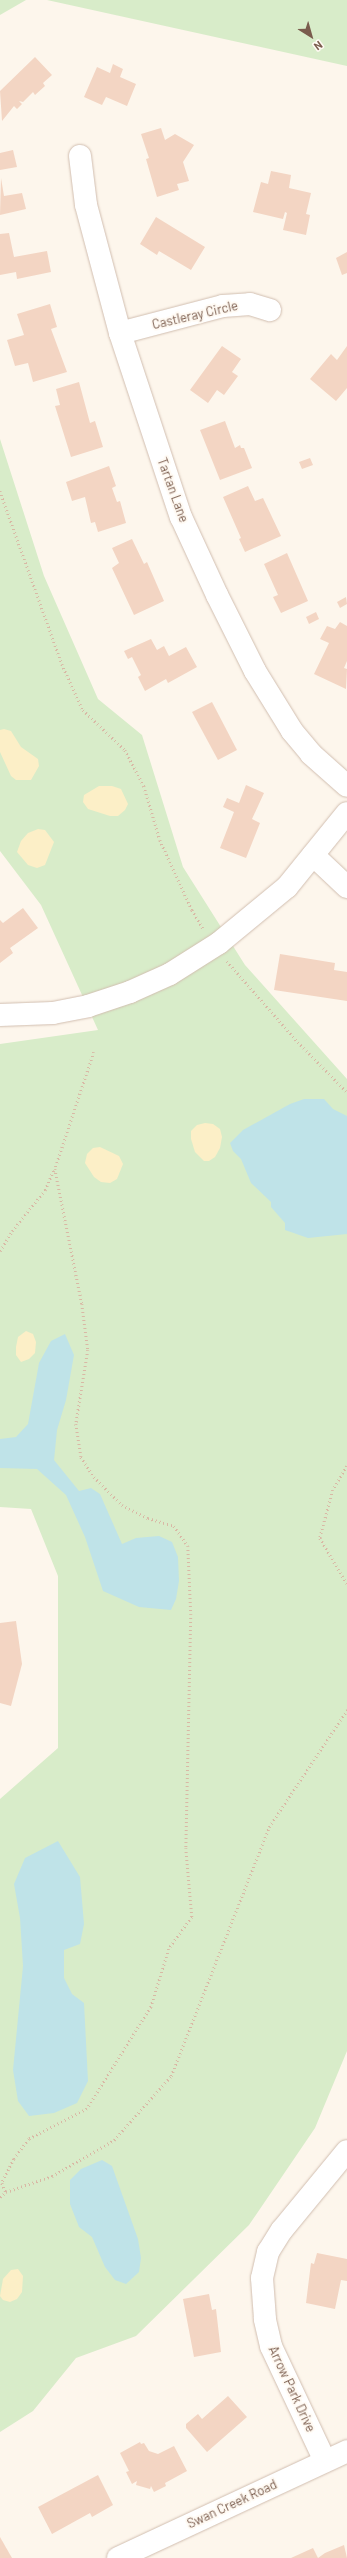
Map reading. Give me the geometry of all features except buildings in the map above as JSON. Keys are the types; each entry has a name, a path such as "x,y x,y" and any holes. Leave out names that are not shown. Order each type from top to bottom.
{"street":[{"name":"Tartan Lane","path":"80,156 86,204 120,333 181,517 217,595 256,671 292,731 311,754 347,786"},
{"name":"Castleray Circle","path":"120,333 223,306 250,304 270,310"},
{"path":"0,1015 53,1013 88,1006 130,992 170,974 214,946 259,912 287,887 347,813"},
{"path":"313,855 347,887"},
{"name":"Arrow Park Drive","path":"325,2461 271,2346 265,2319 262,2278 268,2252 282,2230 347,2151"},
{"name":"Swan Creek Road","path":"118,2558 347,2451"}],"path":[{"path":"0,492 62,664 83,710 125,750 144,786 160,840 192,910 214,946 298,1042 347,1092"},
{"path":"0,1251 12,1231 45,1190 55,1169 94,1052"},
{"path":"6,2192 2,2183 14,2159 29,2139 87,2109 151,2006 169,1950 192,1917 186,1848 191,1614 188,1546 174,1526 148,1518 122,1505 94,1477 81,1457 76,1424 88,1350 82,1304 55,1169"},
{"path":"347,1466 333,1490 320,1538 347,1584"},
{"path":"0,2196 6,2192 52,2176 114,2140 171,2076 269,1827 347,1710"}],"green space":[{"path":"0,0 26,0 0,15"},
{"path":"47,0 347,0 347,66"},
{"path":"0,439 44,576 98,699 142,735 183,867 245,965 347,1079 347,2051 315,2128 249,2225 136,2336 76,2358 33,2411 0,2432 0,1799 58,1748 58,1576 31,1509 0,1507 0,1044 98,1030 41,905 0,851"}],"sand":[{"path":"4,729 11,731 21,747 38,759 39,766 31,780 16,780 11,776 0,752 0,730"},
{"path":"99,786 112,786 121,789 128,804 125,810 118,816 110,816 88,809 83,802 84,795"},
{"path":"38,829 45,830 54,842 45,865 37,868 28,865 17,852 21,841 28,833"},
{"path":"205,1123 213,1124 220,1129 222,1137 220,1148 215,1157 209,1161 204,1161 195,1152 191,1139 191,1131 197,1125"},
{"path":"100,1147 119,1156 123,1164 117,1179 110,1183 101,1182 94,1177 85,1163 87,1154 93,1148"},
{"path":"26,1331 33,1334 36,1342 35,1353 29,1359 21,1362 16,1355 16,1347 18,1337"},
{"path":"18,2269 23,2276 22,2292 17,2299 10,2302 3,2300 0,2296 3,2279 11,2270"}],"water":[{"path":"304,1099 324,1099 333,1109 347,1116 347,1234 308,1238 285,1230 285,1223 271,1207 271,1202 251,1183 241,1159 233,1151 230,1143 243,1130 290,1104"},
{"path":"65,1334 74,1355 66,1400 57,1430 54,1460 79,1491 91,1488 100,1494 122,1544 136,1538 159,1536 172,1542 178,1557 179,1581 176,1599 171,1610 139,1607 103,1591 85,1537 66,1495 37,1469 0,1468 0,1439 16,1437 28,1424 39,1363 51,1341"},
{"path":"58,1841 80,1877 84,1924 80,1944 64,1950 64,1978 72,1994 84,2003 88,2081 77,2103 54,2113 29,2116 18,2101 13,2070 23,1966 20,1918 14,1884 25,1858"},
{"path":"102,2160 112,2166 138,2239 141,2258 139,2272 126,2284 115,2280 105,2267 92,2237 79,2227 70,2204 70,2180 81,2169"}]}
